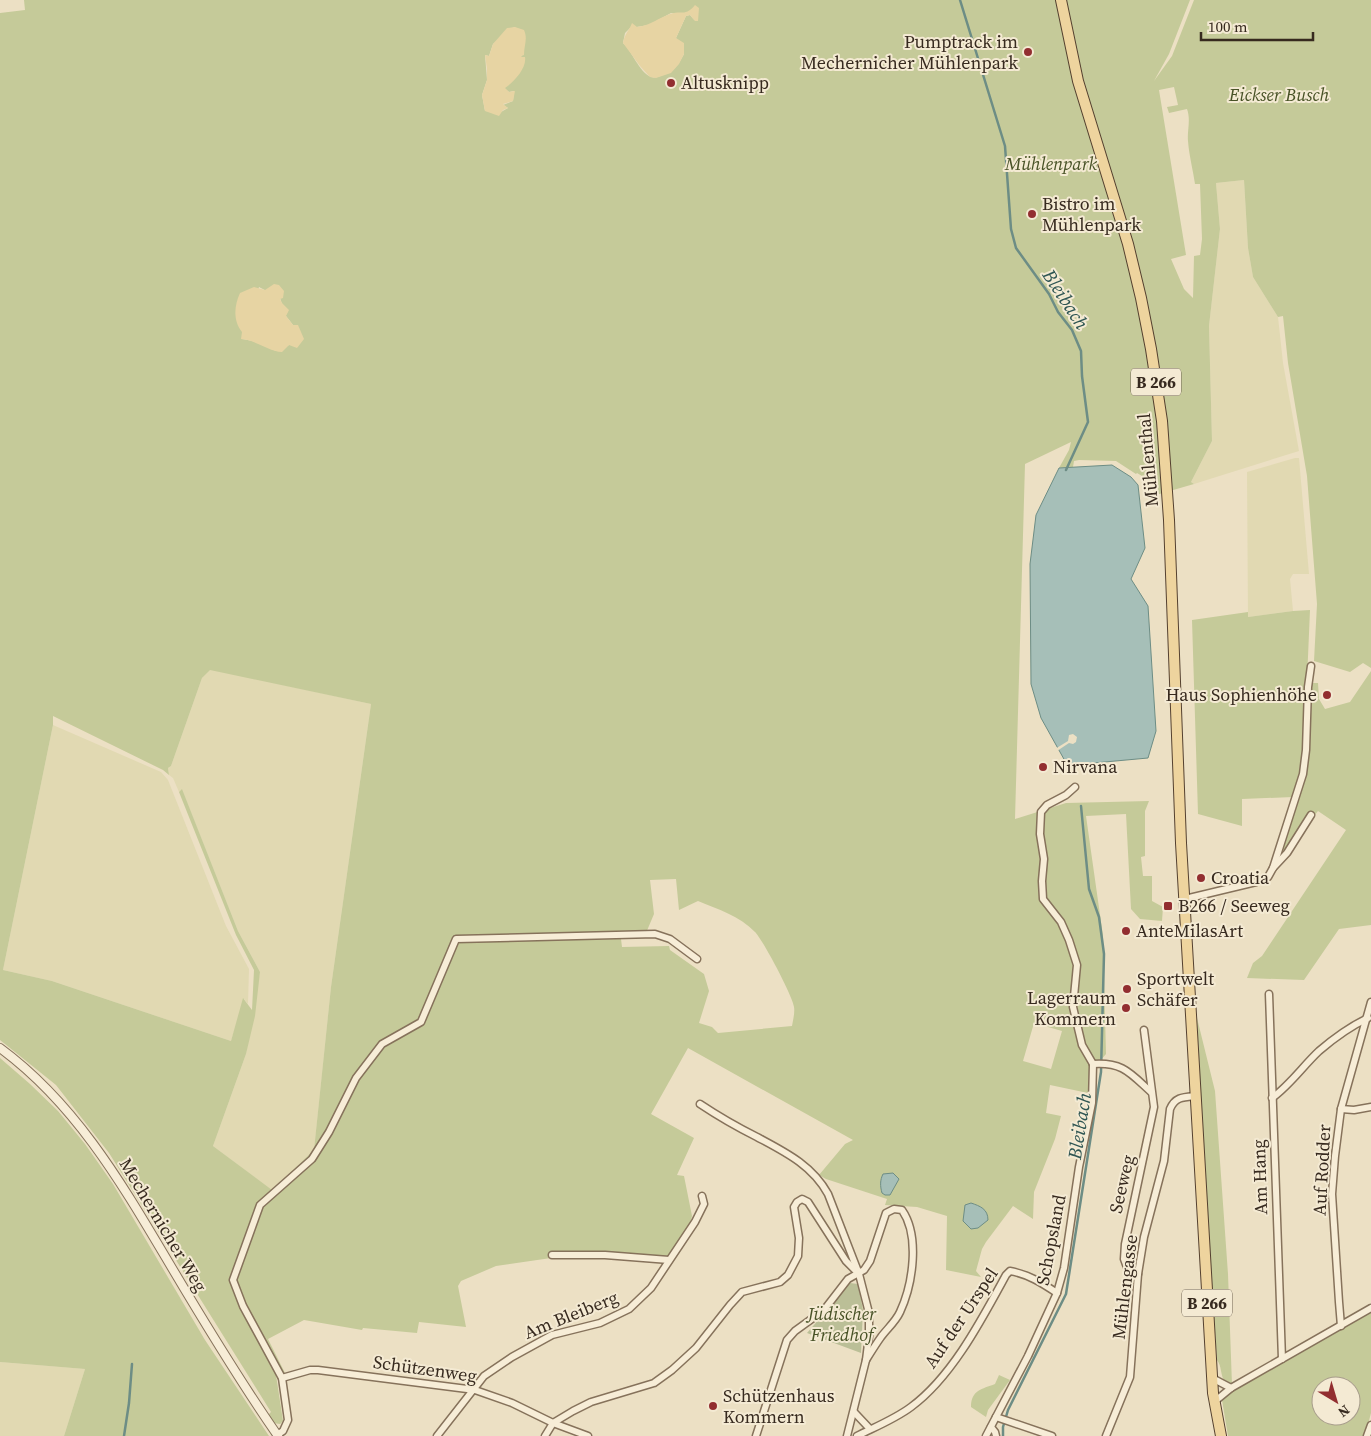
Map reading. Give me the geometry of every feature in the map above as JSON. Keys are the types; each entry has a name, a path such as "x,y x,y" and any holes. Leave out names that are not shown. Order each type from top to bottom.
{"main road":[{"name":"Mühlenthal","path":"1061,0 1078,81 1128,244 1141,298 1162,421 1169,520 1185,899"},
{"name":"B 266","path":"1185,899 1194,1096 1212,1378 1214,1402 1221,1436"}],"street":[{"path":"1185,899 1256,882 1268,877 1273,868 1303,774 1306,750 1308,687 1312,666"},
{"path":"1075,788 1041,812 1040,834 1044,859 1043,899 1061,922 1077,965 1073,1007 1082,1045 1099,1063 1120,1065 1152,1093"},
{"path":"1273,868 1287,853 1312,815"},
{"path":"277,1436 283,1430 288,1420 282,1378 243,1306 233,1280 260,1205 312,1159 329,1132 356,1078 382,1044 421,1022 456,939 656,934 670,939 697,959"},
{"name":"Am Hang","path":"1269,994 1282,1359"},
{"name":"Auf Rodder","path":"1342,1326 1332,1194 1341,1109 1369,1018 1371,1002"},
{"path":"1272,1098 1281,1092 1320,1051 1348,1030 1369,1018"},
{"name":"Seeweg","path":"1138,1274 1128,1270 1124,1259 1125,1244 1154,1107 1144,1030"},
{"name":"Mechernicher Weg","path":"0,1048 33,1075 91,1139 122,1184 199,1313 277,1436"},
{"name":"Schopsland","path":"986,1436 990,1427 999,1418 1057,1293 1064,1268 1079,1167 1099,1063"},
{"name":"Mühlengasse","path":"1106,1436 1130,1377 1138,1274 1144,1237 1164,1161 1170,1109 1172,1103 1179,1098 1194,1096"},
{"path":"700,1104 800,1162 824,1186 840,1222 859,1274 869,1313 866,1360 847,1436"},
{"path":"1341,1109 1354,1110 1371,1107"},
{"name":"Am Bleiberg","path":"437,1436 475,1390 484,1376 512,1357 552,1335 600,1323 629,1308 651,1288 695,1222 704,1204 702,1196"},
{"path":"544,1436 553,1423 591,1402 654,1383 672,1370 696,1348 742,1292 780,1282 788,1275 798,1256 799,1238 794,1207 802,1199 808,1202 846,1261 859,1274"},
{"path":"756,1436 788,1340 795,1331 824,1310 848,1279 864,1270 870,1261 886,1213 894,1209 902,1210 912,1232 913,1263 907,1295 900,1314 866,1360"},
{"path":"552,1255 605,1255 669,1260"},
{"name":"Auf der Urspel","path":"857,1436 911,1407 928,1392 952,1364 978,1326 1010,1271 1026,1275 1041,1282 1057,1293"},
{"path":"1214,1402 1230,1388 1371,1308"},
{"name":"Schützenweg","path":"282,1378 310,1370 318,1370 475,1390 512,1403 553,1423 588,1436"},
{"path":"1212,1378 1230,1388"},
{"path":"854,1412 870,1429"},
{"path":"999,1418 1052,1436"},
{"path":"1368,1436 1371,1425"},
{"path":"990,1427 996,1436"}],"shaded area":[{"path":"1244,180 1248,248 1253,277 1278,317 1283,363 1299,451 1194,484 1191,482 1212,441 1209,326 1220,229 1216,183"},
{"path":"1299,458 1309,574 1293,574 1290,579 1293,611 1248,617 1247,472"},
{"path":"210,669 371,704 331,987 314,1151 271,1190 213,1146 246,1054 260,972 238,931 182,790 179,792 173,778 169,775 168,768 171,766 202,678"},
{"path":"53,725 161,772 168,780 226,926 249,969 248,1004 244,999 231,1041 52,981 3,970"},
{"path":"0,1362 85,1369 64,1436 0,1436"}],"green space":[{"path":"24,0 1190,0 1169,54 1154,81 1172,56 1194,0 1371,0 1371,668 1363,663 1350,672 1314,661 1317,604 1307,476 1288,363 1283,316 1278,317 1253,277 1248,248 1244,180 1216,183 1220,229 1209,326 1212,441 1191,482 1194,484 1149,497 1149,474 1142,476 1136,474 1116,461 1079,460 1074,461 1073,467 1059,468 1069,450 1071,442 1025,464 1015,819 1066,803 1149,801 1145,811 1145,856 1141,857 1143,876 1152,876 1152,901 1163,907 1162,921 1140,919 1131,909 1126,814 1086,816 1103,936 1106,1054 1089,1074 1088,1093 1050,1085 1046,1113 1061,1116 1055,1139 1034,1192 1033,1219 1013,1206 982,1249 976,1271 981,1277 946,1270 947,1216 917,1207 885,1205 887,1199 819,1175 845,1144 853,1140 688,1048 651,1114 694,1138 677,1175 684,1176 692,1216 690,1224 671,1254 668,1256 599,1251 548,1253 551,1258 496,1266 461,1281 458,1286 466,1327 419,1322 417,1333 363,1328 362,1330 304,1320 268,1339 285,1373 276,1375 283,1421 280,1424 273,1423 268,1415 271,1412 109,1153 56,1085 0,1040 0,13 25,10","holes":["689,12 695,21 690,15 686,16 676,38 684,54 673,70 658,77 651,77 639,66 623,43 625,33 630,28 649,25 671,13 681,14","515,27 524,49 524,54 521,56 504,88 509,92 514,91 513,101 503,105 508,108 501,112 485,111 482,95 487,80 485,55 489,56 493,44","1174,87 1178,105 1167,107 1169,113 1187,109 1190,157 1195,184 1200,184 1202,239 1200,255 1194,256 1193,298 1184,289 1171,259 1186,255 1159,90","259,287 280,298 286,316 293,325 289,345 276,351 242,339","210,670 371,704 331,987 314,1150 272,1190 213,1146 246,1054 255,1016 260,972 238,931 182,789 179,792 236,935 254,970 252,1010 243,998 231,1041 52,981 3,970 53,725 53,716 163,770 169,775 168,768 171,766 202,678","676,879 679,910 698,901 728,914 749,926 764,946 789,992 794,1009 792,1026 718,1033 712,1027 699,1023 709,991 704,974 670,950 669,946 622,947 621,939 458,941 461,935 646,933 654,914 650,880","1034,1023 1062,1031 1051,1069 1023,1061"]},
{"path":"1310,610 1302,772 1293,797 1242,799 1242,826 1198,814 1192,620 1248,612 1248,617"},
{"path":"1371,671 1371,925 1339,929 1304,980 1247,978 1253,963 1262,956 1346,830 1318,811 1281,856 1278,854 1301,785 1310,683 1318,683 1319,699 1325,709 1350,702"},
{"path":"1197,1018 1215,1091 1228,1274 1232,1385 1225,1382 1217,1360 1208,1236"},
{"path":"0,1058 58,1111 85,1144 113,1184 205,1340 269,1436 64,1436 85,1369 0,1362"},
{"name":"Jüdischer Friedhof","path":"850,1283 858,1284 863,1310 861,1353 807,1333"},
{"path":"1371,1311 1371,1413 1365,1436 1228,1436 1222,1400 1227,1394"},
{"path":"999,1375 1010,1380 988,1410 986,1417 971,1407 971,1401 978,1391 995,1384"}],"sand":[{"path":"695,5 699,8 698,21 695,21 690,15 686,16 676,38 684,43 684,54 679,64 671,73 656,78 650,77 623,43 632,23 637,27 642,26 670,14 689,11"},
{"path":"515,27 524,30 525,33 524,55 521,56 525,57 525,61 519,74 505,88 509,92 515,91 513,101 503,104 508,108 503,110 499,116 485,111 482,95 487,80 485,55 489,56 493,44 507,28"},
{"path":"274,284 279,285 284,291 283,298 280,299 289,310 286,316 293,325 298,325 304,339 297,348 289,345 282,352 241,339 242,332 236,318 236,308 240,293 254,287 265,290"}],"water":[{"path":"1112,465 1131,477 1138,485 1145,548 1131,579 1148,606 1156,731 1148,758 1072,765 1065,761 1041,718 1031,684 1030,564 1036,515 1059,468"},
{"path":"893,1173 899,1179 890,1195 885,1195 882,1193 881,1188 882,1176 883,1174"},
{"path":"971,1203 987,1213 988,1220 978,1228 971,1229 963,1221 965,1205"}],"pier":[{"path":"1073,734 1077,737 1076,742 1073,744 1069,743 1057,751 1055,749 1068,741 1069,735"}],"waterway":[{"name":"Bleibach","path":"960,0 1005,146 1011,229 1016,248 1072,330 1081,351 1088,422 1066,470"},
{"name":"Bleibach","path":"1003,1436 1003,1427 1008,1410 1066,1294 1101,1072 1104,954 1099,917 1089,889 1081,806"},
{"path":"124,1436 132,1364"}],"place":[{"name":"Pumptrack im Mechernicher Mühlenpark","path":"1028,52"},
{"name":"Altusknipp","path":"671,83"},
{"name":"Bistro im Mühlenpark","path":"1032,214"},
{"name":"Haus Sophienhöhe","path":"1327,695"},
{"name":"Nirvana","path":"1043,767"},
{"name":"Croatia","path":"1201,878"},
{"name":"B266 / Seeweg","path":"1168,906"},
{"name":"AnteMilasArt","path":"1126,931"},
{"name":"Sportwelt Schäfer","path":"1127,989"},
{"name":"Lagerraum Kommern","path":"1126,1008"},
{"name":"Schützenhaus Kommern","path":"713,1406"}],"park label":[{"name":"Eickser Busch","path":"1279,95"},
{"name":"Mühlenpark","path":"1051,164"}]}
